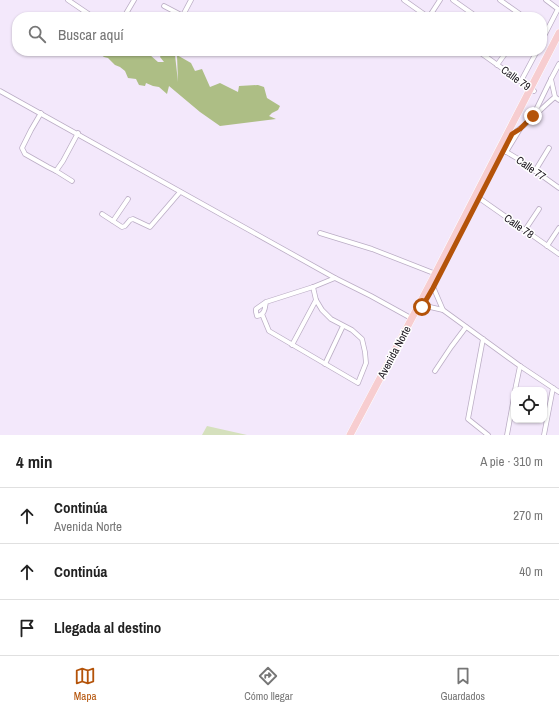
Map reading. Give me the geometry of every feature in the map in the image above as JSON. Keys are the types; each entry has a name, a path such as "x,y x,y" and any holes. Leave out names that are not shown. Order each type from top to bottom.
{"main road":[{"name":"Avenida Norte","path":"354,435 420,307 478,198 505,151 559,33"},
{"name":"Avenida Norte","path":"432,285 436,274 532,90 559,42"},
{"name":"Avenida Norte","path":"350,435 412,318 420,307"}],"street":[{"path":"68,0 86,12"},
{"path":"127,12 134,0"},
{"path":"184,12 191,0"},
{"path":"404,0 421,12"},
{"path":"432,12 440,0"},
{"path":"453,0 470,12"},
{"path":"500,0 517,12"},
{"path":"546,0 558,9 547,26"},
{"path":"164,6 175,12"},
{"name":"Calle 79","path":"485,56 532,90"},
{"path":"497,65 503,56"},
{"path":"521,81 534,56"},
{"path":"533,116 559,64"},
{"path":"505,151 520,129 533,116 557,99 551,79"},
{"path":"0,91 335,278 412,318"},
{"path":"41,113 30,130 22,150 25,154 72,181"},
{"path":"512,134 520,129"},
{"path":"56,171 78,134"},
{"path":"535,171 550,148"},
{"name":"Calle 77","path":"505,151 557,186"},
{"path":"557,186 559,181"},
{"path":"102,214 123,227 130,220 134,219 151,226 180,192"},
{"name":"Calle 78","path":"478,198 559,254"},
{"path":"113,221 128,199"},
{"path":"525,230 539,210"},
{"path":"547,246 559,228"},
{"path":"320,233 372,249 436,274"},
{"path":"266,302 264,311 260,316 257,316 256,309 266,302 313,287 335,278"},
{"path":"432,285 443,310"},
{"path":"262,314 269,331 358,383 366,363 362,339 352,330 331,319 322,310 316,300 313,287"},
{"path":"292,345 316,300"},
{"path":"420,307 430,307 443,310 520,366 559,392"},
{"path":"325,364 342,326"},
{"path":"435,371 466,327"},
{"path":"483,339 468,419 488,435"},
{"path":"516,387 520,366"},
{"path":"544,435 553,388"},
{"path":"507,435 511,413"}],"green space":[{"path":"103,56 151,56 158,62 164,62 160,56 175,56 178,82 177,56 179,56 191,63 195,71 202,69 210,87 220,83 238,92 239,86 258,85 264,87 267,98 280,106 278,110 269,116 276,119 220,126 200,112 169,86 167,94 159,87 146,83 145,86 139,85 136,79 128,78 125,71 115,65 108,58"},
{"path":"207,426 247,435 202,435"}],"route":[{"path":"422,307 512,134 520,129 533,116"}]}
